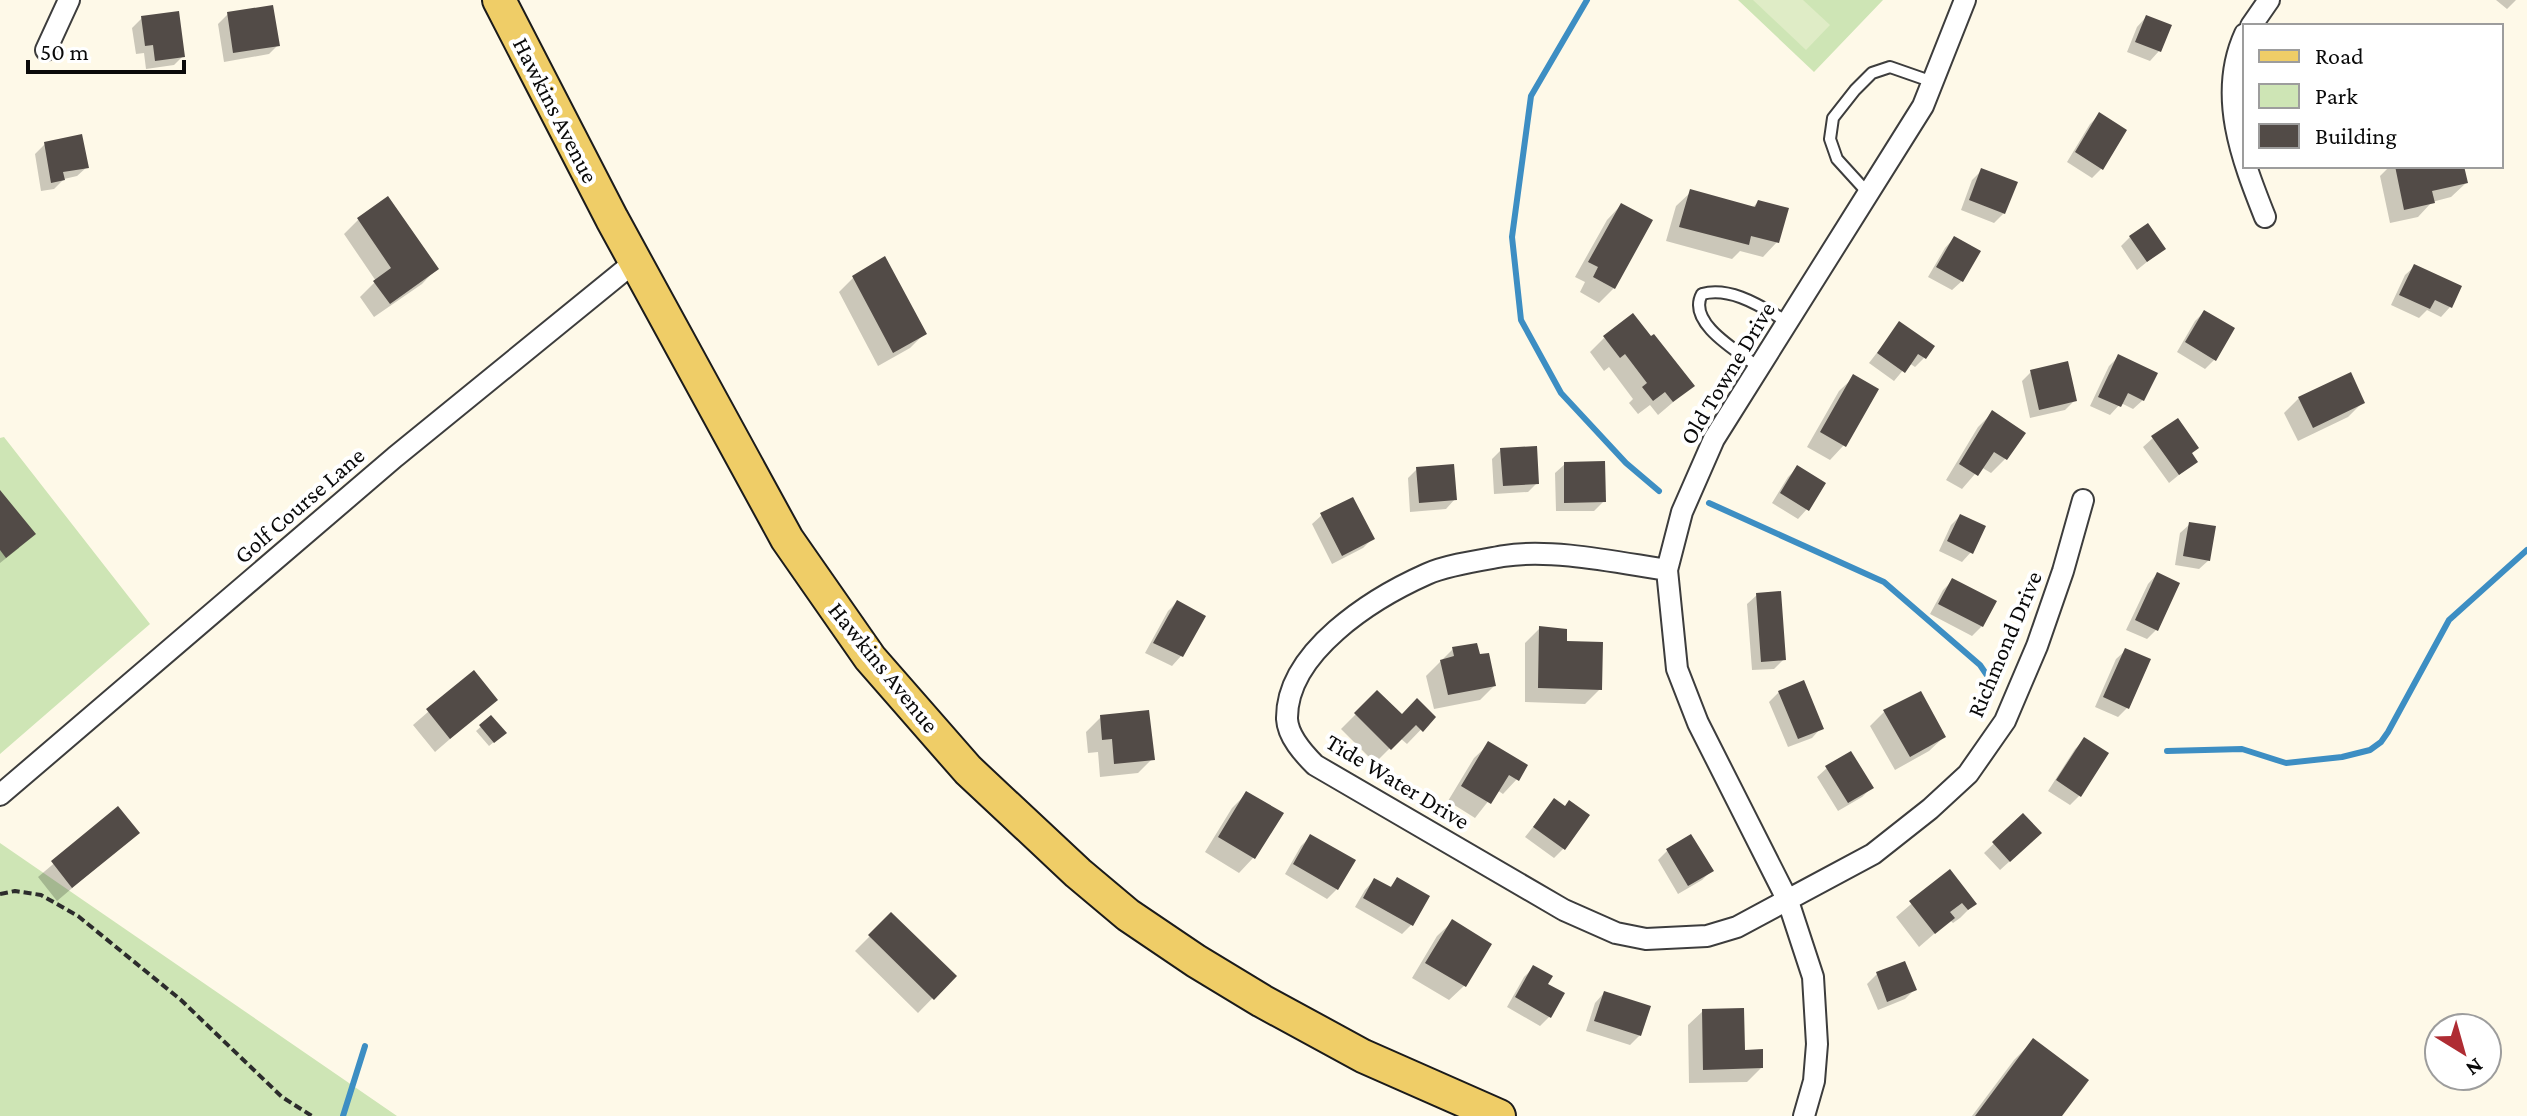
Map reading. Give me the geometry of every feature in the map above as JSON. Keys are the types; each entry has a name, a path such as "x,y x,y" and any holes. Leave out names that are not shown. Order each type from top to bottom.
{"main road":[{"name":"Hawkins Avenue","path":"499,0 612,219 787,539 870,658 968,770 1078,873 1128,915 1196,961 1363,1056 1499,1116"}],"street":[{"path":"46,50 69,0"},
{"name":"Old Towne Drive","path":"1804,1116 1814,1081 1817,1044 1813,977 1788,901 1698,723 1677,669 1667,570 1682,512 1714,439 1923,106 1965,0"},
{"path":"2252,24 2269,0"},
{"path":"2243,41 2233,74 2234,122 2243,159"},
{"path":"2245,168 2265,217"},
{"name":"Golf Course Lane","path":"0,795 395,457 637,260"},
{"name":"Richmond Drive","path":"1788,901 1873,854 1968,774 2005,721 2037,646 2083,500"},
{"name":"Tide Water Drive","path":"1667,570 1576,556 1508,555 1430,572 1362,610 1318,649 1294,680 1287,721 1300,750 1315,765 1564,910 1616,933 1646,939 1707,936 1737,927 1788,901"}],"lane":[{"path":"1867,192 1837,159 1830,139 1833,118 1872,73 1890,67 1933,82"},
{"path":"1760,368 1710,329 1699,316 1698,302 1702,294 1722,293 1748,300 1788,322"}],"path":[{"path":"0,894 15,891 41,895 78,916 181,1000 282,1097 312,1116"}],"green space":[{"path":"1738,0 1883,0 1814,72"},
{"path":"1753,0 1803,0 1830,25 1806,50"},
{"path":"4,437 150,624 0,754 0,438"},
{"path":"0,843 397,1116 0,1116"}],"building":[{"path":"273,5 280,46 233,53 227,12"},
{"path":"179,11 185,57 155,61 153,45 145,46 141,16"},
{"path":"2146,15 2172,25 2161,52 2135,42"},
{"path":"2099,112 2127,130 2103,170 2075,152"},
{"path":"82,134 89,168 63,172 65,180 51,183 44,142"},
{"path":"1981,168 2018,182 2005,214 1969,200"},
{"path":"2395,168 2464,168 2468,183 2432,191 2435,203 2404,210"},
{"path":"1690,189 1755,207 1758,200 1789,208 1779,243 1751,236 1749,245 1679,227"},
{"path":"388,196 439,269 390,304 373,281 391,268 357,218"},
{"path":"1621,203 1653,220 1615,289 1593,277 1598,267 1588,262"},
{"path":"2148,223 2166,249 2147,262 2129,236"},
{"path":"1954,236 1981,251 1963,282 1936,267"},
{"path":"885,256 927,334 893,353 852,276"},
{"path":"2414,264 2462,286 2452,308 2435,300 2430,309 2399,295"},
{"path":"2204,310 2235,328 2216,361 2185,342"},
{"path":"1633,313 1651,336 1654,334 1695,386 1673,402 1665,392 1653,401 1642,387 1647,383 1625,354 1620,358 1603,336"},
{"path":"1899,321 1935,346 1926,359 1918,354 1905,373 1877,353"},
{"path":"2118,354 2158,373 2144,401 2128,393 2121,407 2098,397"},
{"path":"2068,361 2077,401 2039,410 2030,370"},
{"path":"2351,372 2365,403 2313,428 2298,397"},
{"path":"1853,374 1879,389 1846,447 1820,432"},
{"path":"1992,410 2026,433 2007,460 1994,452 1978,476 1959,464"},
{"path":"2178,418 2199,448 2192,453 2198,462 2179,475 2151,436"},
{"path":"1537,446 1539,484 1503,486 1500,448"},
{"path":"1605,461 1606,502 1564,503 1564,462"},
{"path":"1454,464 1457,500 1419,503 1416,467"},
{"path":"1797,465 1826,483 1809,511 1780,493"},
{"path":"0,490 36,534 6,558 0,550"},
{"path":"1353,497 1375,539 1342,556 1320,513"},
{"path":"1960,514 1986,526 1973,554 1947,541"},
{"path":"2189,522 2216,526 2210,561 2183,556"},
{"path":"2157,572 2180,583 2158,631 2135,620"},
{"path":"1952,578 1997,601 1983,627 1938,604"},
{"path":"1781,591 1786,660 1761,662 1756,593"},
{"path":"1177,600 1206,616 1183,657 1153,643"},
{"path":"1539,626 1567,629 1567,641 1603,642 1602,690 1538,688"},
{"path":"1477,643 1480,654 1489,653 1496,686 1448,695 1440,660 1454,656 1452,647"},
{"path":"2125,648 2151,659 2129,709 2103,697"},
{"path":"474,670 498,700 450,739 426,709"},
{"path":"1804,680 1824,729 1798,739 1778,691"},
{"path":"1377,690 1402,714 1417,698 1436,717 1423,732 1416,725 1391,750 1354,713"},
{"path":"1921,691 1946,737 1910,757 1883,710"},
{"path":"1149,710 1155,760 1114,764 1112,739 1102,740 1100,715"},
{"path":"491,715 507,733 494,743 479,725"},
{"path":"2084,737 2109,753 2081,797 2056,780"},
{"path":"1488,741 1528,765 1519,781 1509,775 1491,804 1461,786"},
{"path":"1851,751 1874,788 1848,803 1825,766"},
{"path":"1246,791 1284,813 1255,859 1218,837"},
{"path":"1554,798 1565,806 1569,800 1590,815 1565,850 1533,827"},
{"path":"118,806 140,833 72,888 51,861"},
{"path":"2023,813 2042,833 2010,862 1992,842"},
{"path":"1310,834 1356,860 1338,890 1293,864"},
{"path":"1691,834 1714,871 1688,886 1666,849"},
{"path":"1950,869 1977,904 1968,910 1962,903 1950,912 1955,918 1935,934 1909,901"},
{"path":"1397,877 1430,896 1413,926 1363,898 1374,878 1391,887"},
{"path":"891,912 957,976 934,1000 868,935"},
{"path":"1452,919 1492,944 1466,987 1425,963"},
{"path":"1905,961 1917,990 1887,1002 1876,972"},
{"path":"1533,965 1553,976 1548,984 1565,993 1551,1018 1515,997"},
{"path":"1604,991 1651,1006 1641,1036 1594,1021"},
{"path":"1744,1008 1745,1050 1763,1049 1763,1068 1703,1070 1702,1009"},
{"path":"2033,1038 2089,1080 2062,1116 1975,1116"}],"waterway":[{"path":"1587,0 1531,96 1512,237 1521,320 1561,393 1626,463 1659,491"},
{"path":"1709,503 1884,582 1980,665 1995,687"},
{"path":"2167,751 2242,749 2286,763 2342,757 2370,750 2388,732 2449,620 2527,550"},
{"path":"343,1116 365,1046"}]}
